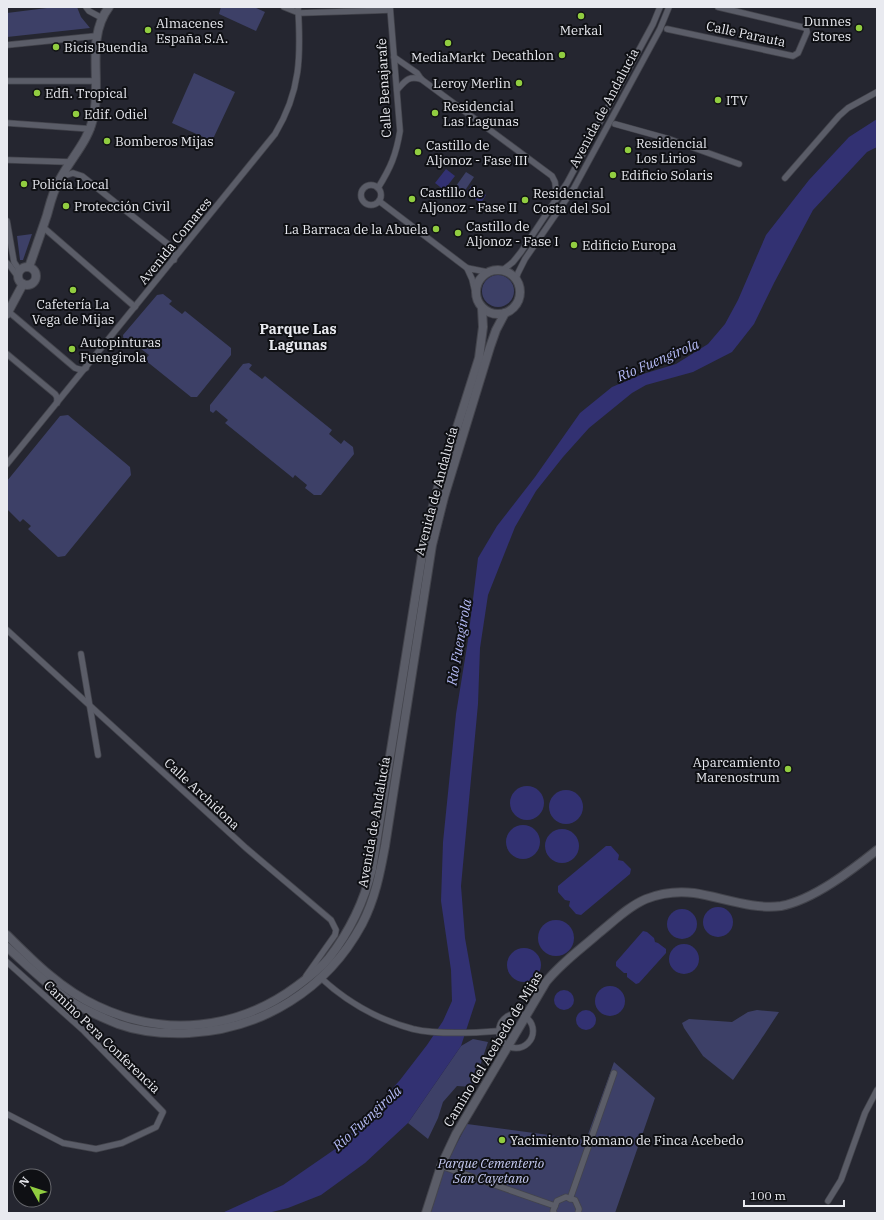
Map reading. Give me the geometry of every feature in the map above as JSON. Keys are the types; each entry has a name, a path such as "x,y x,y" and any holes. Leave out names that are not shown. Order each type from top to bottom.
{"street":[{"path":"86,7 89,11 102,18"},
{"path":"30,267 53,196 61,177 82,146 91,129 95,112 96,36 102,18 109,7"},
{"path":"284,7 298,10 390,9"},
{"name":"Avenida de Andalucía","path":"503,270 513,262 521,252 567,183 653,24 660,7"},
{"name":"Avenida de Andalucía","path":"516,279 525,260 574,188 660,29 669,7"},
{"name":"Calle Parauta","path":"667,29 793,56 798,53 808,32 806,28 718,7"},
{"name":"Calle Benajarafe","path":"378,188 392,164 400,131 390,9"},
{"name":"Avenida Comares","path":"7,464 270,142 290,104 296,85 299,65 298,10"},
{"path":"7,45 96,36"},
{"path":"394,57 417,73 421,79 552,176 555,182 556,191"},
{"path":"397,90 406,80 413,77 421,79"},
{"path":"7,81 96,81"},
{"path":"785,178 839,116 848,108 877,92"},
{"path":"7,123 91,129"},
{"path":"615,124 670,139 739,164"},
{"path":"7,160 71,162"},
{"path":"61,177 73,173 82,176 169,245 173,251 174,260"},
{"path":"372,185 378,188 381,194 379,200 377,203 370,206 364,203 360,197 361,190 366,186 372,185"},
{"path":"379,200 467,268 487,272 499,269 507,271 516,279 520,289 520,296 517,304 505,313 498,314 491,313 482,308 476,299 472,279 467,268"},
{"path":"7,221 14,262 19,274 19,280 23,284 30,285 36,278 34,270 30,267"},
{"path":"43,227 135,307"},
{"path":"7,264 19,274"},
{"path":"19,274 24,268 30,267"},
{"path":"475,292 479,279 487,272"},
{"path":"23,284 8,313 75,368 82,370 86,368"},
{"name":"Avenida de Andalucía","path":"7,935 47,973 73,993 98,1007 123,1016 148,1023 166,1025 196,1025 215,1023 250,1014 287,993 301,983 328,959 346,934 362,902 368,885 376,845 424,543 436,494 479,358 483,327 482,308"},
{"name":"Avenida de Andalucía","path":"7,947 68,1000 120,1024 146,1031 165,1033 203,1032 253,1021 293,1000 321,978 334,964 354,938 363,923 376,890 384,852 432,545 444,497 490,347 496,330 505,313"},
{"path":"7,354 55,394 57,397 57,403"},
{"name":"Calle Archidona","path":"7,630 246,848 331,920 336,930 335,934 301,983"},
{"path":"81,654 98,756"},
{"name":"Camino del Acebedo de Mijas","path":"426,1213 441,1166 456,1134 546,982 560,966 622,915 645,900 658,895 684,892 764,907 782,906 808,895 836,880 877,850"},
{"name":"Camino Pera Conferencia","path":"7,962 84,1031 163,1112 156,1127 122,1143 96,1149 63,1143 7,1114"},
{"path":"321,978 335,991 359,1007 390,1021 414,1029 432,1032 498,1031"},
{"path":"518,1014 525,1017 531,1023 533,1029 529,1042 520,1048 512,1048 507,1046 499,1037 498,1031 504,1018 518,1014"},
{"path":"570,1199 614,1073"},
{"path":"828,1201 842,1180 865,1113 877,1090"},
{"path":"441,1166 555,1206"},
{"path":"554,1213 553,1211 557,1201 566,1197 575,1200 579,1209 578,1213"}],"green space":[{"path":"55,7 77,7 81,17 90,28 7,37 7,13"},
{"path":"221,7 254,7 265,12 256,31 219,14"},
{"path":"194,73 235,92 212,141 172,123"},
{"path":"466,172 474,177 464,192 456,186"},
{"path":"32,234 23,260 20,260 17,236"},
{"path":"495,275 501,275 511,282 514,291 513,297 507,304 501,307 495,307 485,300 482,294 482,288 489,278"},
{"path":"163,294 172,301 169,304 182,314 185,311 231,348 231,355 197,397 191,397 145,360 149,355 136,345 132,349 124,343 123,335 157,295"},
{"path":"249,363 252,365 249,369 262,379 265,376 332,430 329,434 341,444 344,440 353,447 354,454 321,495 314,495 305,488 307,485 295,475 293,478 225,423 228,420 216,410 213,413 210,411 210,405 243,364"},
{"path":"68,415 130,467 131,475 65,556 58,557 28,529 31,526 23,519 20,522 7,509 7,481 60,416"},
{"path":"757,1010 779,1012 733,1080 703,1056 682,1023 689,1019 732,1022 748,1012"},
{"path":"473,1039 488,1042 473,1087 457,1086 443,1102 438,1118 428,1139 408,1123 461,1046"},
{"name":"Parque Cementerio San Cayetano","path":"614,1062 655,1098 615,1213 430,1213 445,1166 467,1124 586,1140"}],"water":[{"name":"Rio Fuengirola","path":"877,119 877,147 867,152 813,210 754,324 732,352 693,372 646,385 632,393 589,428 563,457 536,491 515,527 488,595 480,648 478,704 461,886 465,938 476,1000 461,1046 408,1123 365,1163 321,1195 288,1208 268,1213 222,1213 283,1185 341,1145 400,1080 427,1045 443,1021 452,1001 451,970 441,901 443,842 456,714 468,640 478,558 497,526 535,477 580,413 612,387 643,374 676,364 708,344 725,324 738,300 766,235 809,180 849,137"},
{"path":"446,169 455,176 444,190 435,183"},
{"path":"472,185 486,195 481,203 466,193"},
{"path":"524,786 530,786 539,791 543,797 543,809 539,815 530,820 524,820 515,815 510,806 510,800 515,791"},
{"path":"563,790 569,790 578,795 582,801 582,813 578,819 569,824 563,824 554,819 549,810 549,804 554,795"},
{"path":"520,825 526,825 535,830 539,836 539,848 535,854 526,859 520,859 511,854 506,845 506,839 511,830"},
{"path":"559,829 565,829 574,834 578,840 578,852 574,858 565,863 559,863 550,858 545,849 545,843 550,834"},
{"path":"606,846 611,846 619,855 618,860 623,861 631,869 630,874 581,915 576,914 569,906 570,901 565,900 558,892 558,886"},
{"path":"718,907 729,911 733,922 729,933 718,937 707,933 703,922 707,911"},
{"path":"682,909 693,913 697,924 693,935 682,939 671,935 667,924 671,913"},
{"path":"553,920 559,920 569,925 574,938 569,951 559,956 553,956 543,951 538,941 538,935 543,925"},
{"path":"643,931 647,932 654,938 655,942 666,949 666,953 639,983 636,984 627,977 627,973 624,973 616,966 616,962"},
{"path":"684,944 695,948 699,959 695,970 684,974 673,970 669,959 673,948"},
{"path":"527,948 536,953 540,958 540,972 536,977 531,981 521,982 517,981 508,972 507,962 508,958 517,949"},
{"path":"610,986 621,990 625,1001 621,1012 610,1016 599,1012 595,1001 599,990"},
{"path":"560,990 568,990 574,996 574,1004 568,1010 560,1010 554,1004 554,996"},
{"path":"582,1010 590,1010 596,1016 596,1024 590,1030 582,1030 576,1024 576,1016"}],"place":[{"name":"Merkal","path":"581,16"},
{"name":"Dunnes Stores","path":"859,28"},
{"name":"Almacenes España S.A.","path":"148,30"},
{"name":"MediaMarkt","path":"448,43"},
{"name":"Bicis Buendia","path":"56,47"},
{"name":"Decathlon","path":"562,55"},
{"name":"Leroy Merlin","path":"519,83"},
{"name":"Edfi. Tropical","path":"37,93"},
{"name":"ITV","path":"718,100"},
{"name":"Residencial Las Lagunas","path":"435,113"},
{"name":"Edif. Odiel","path":"76,114"},
{"name":"Bomberos Mijas","path":"107,141"},
{"name":"Residencial Los Lirios","path":"628,150"},
{"name":"Castillo de Aljonoz - Fase III","path":"418,152"},
{"name":"Edificio Solaris","path":"613,175"},
{"name":"Policía Local","path":"24,184"},
{"name":"Castillo de Aljonoz - Fase II","path":"412,199"},
{"name":"Residencial Costa del Sol","path":"525,200"},
{"name":"Protección Civil","path":"66,206"},
{"name":"La Barraca de la Abuela","path":"436,229"},
{"name":"Castillo de Aljonoz - Fase I","path":"458,233"},
{"name":"Edificio Europa","path":"574,245"},
{"name":"Cafetería La Vega de Mijas","path":"73,290"},
{"name":"Autopinturas Fuengirola","path":"72,349"},
{"name":"Aparcamiento Marenostrum","path":"788,769"},
{"name":"Yacimiento Romano de Finca Acebedo","path":"502,1140"}],"district":[{"name":"Parque Las Lagunas","path":"298,338"}]}
